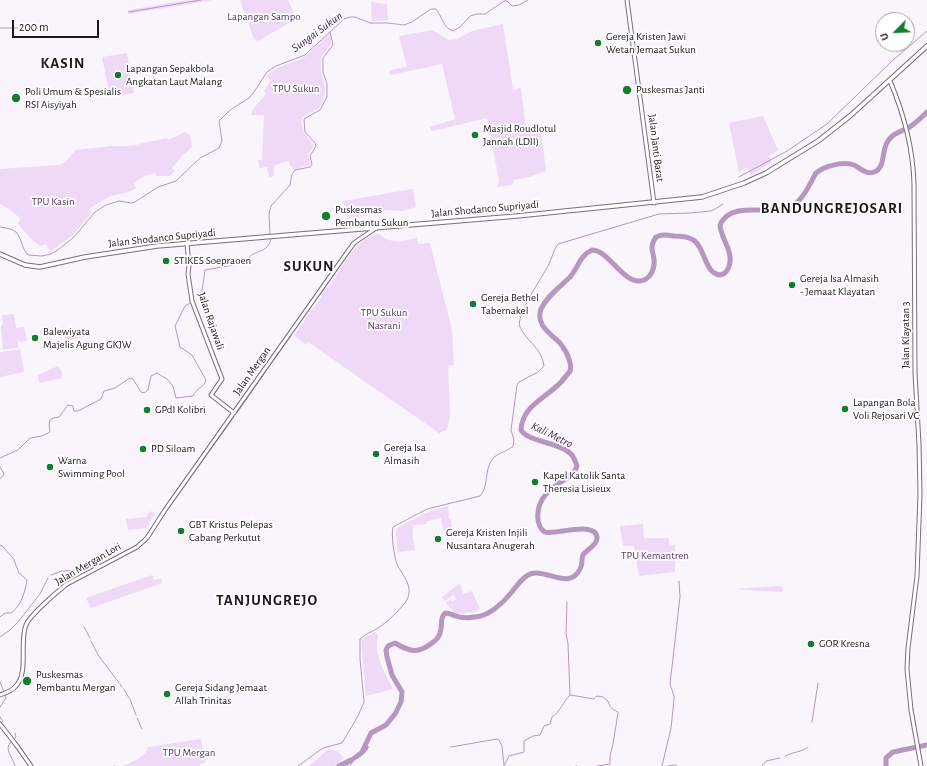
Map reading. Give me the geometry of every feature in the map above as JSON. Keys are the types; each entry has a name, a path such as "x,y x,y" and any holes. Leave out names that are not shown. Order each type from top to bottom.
{"main road":[{"name":"Jalan Shodanco Supriyadi","path":"0,254 25,265 40,267 122,250 187,243 376,228 702,197 723,191 766,173 795,155 850,116 927,46"}],"street":[{"name":"Jalan Janti Barat","path":"627,0 654,202"},
{"name":"Jalan Klayatan 3","path":"890,80 904,118 908,134 914,184 915,374 920,464 917,572 907,669 908,693 918,758 921,766"},
{"name":"Jalan Mergan","path":"152,531 165,510 354,242 376,228"},
{"name":"Jalan Rajawali","path":"187,243 189,266 188,274 193,304 222,379 211,396 234,413"},
{"name":"Jalan Mergan Lori","path":"3,694 15,688 20,681 25,627 34,615 62,587 137,547 152,531"},
{"path":"0,724 31,766"}],"green space":[{"path":"188,0 213,0 128,14 128,10"},
{"name":"Lapangan Sampo","path":"240,0 288,0 296,19 258,41 254,39"},
{"path":"371,2 387,4 388,20 372,21"},
{"path":"503,24 513,90 521,88 526,130 540,125 546,171 514,180 512,185 497,187 499,180 487,118 432,131 430,127 455,119 442,64 390,75 389,71 407,66 399,36 432,30 449,40 457,39 472,31"},
{"name":"TPU Sukun","path":"329,34 331,43 324,53 321,61 321,73 325,87 323,99 320,106 316,110 305,116 301,121 304,133 314,146 308,154 310,165 293,170 289,161 284,162 274,166 274,176 269,177 267,167 259,168 258,160 262,160 264,115 251,115 253,109 266,94 264,91 271,80 267,77 271,73 279,67 303,58"},
{"name":"Lapangan Sepakbola Angkatan Laut Malang","path":"127,53 134,93 110,97 102,57"},
{"path":"763,116 778,150 769,156 772,162 751,175 747,167 739,172 729,123"},
{"name":"TPU Kasin","path":"185,132 190,135 192,147 172,168 175,171 170,176 156,176 155,173 147,175 133,183 136,188 133,190 112,196 98,203 89,209 91,213 74,234 50,252 46,244 40,246 30,238 18,224 20,218 0,204 0,169 59,165 65,162 76,150 112,146 131,146 167,138 168,140"},
{"path":"413,189 416,207 403,211 385,210 376,214 349,218 343,201"},
{"name":"TPU Sukun Nasrani","path":"378,234 388,240 397,242 417,237 418,244 430,243 452,330 454,365 448,366 450,416 447,430 439,433 308,342 306,345 294,335 322,296 319,294 325,286 328,288 349,256 362,242"},
{"path":"14,314 16,328 24,327 27,341 19,342 18,339 18,348 0,350 3,349 1,325 3,325 2,315"},
{"path":"84,327 86,336 66,341 64,332"},
{"path":"20,348 24,372 0,377 0,352 17,350"},
{"path":"58,366 62,372 62,378 39,383 38,375"},
{"path":"448,506 452,530 443,530 441,518 427,521 427,524 413,525 415,550 398,552 396,533 397,528 425,513"},
{"path":"150,511 155,514 146,528 128,530 126,519 146,517"},
{"name":"TPU Kemantren","path":"643,524 644,538 669,538 669,546 675,545 675,572 639,576 634,546 623,546 620,526"},
{"path":"152,575 154,580 161,578 162,583 91,608 86,598"},
{"path":"460,583 463,594 472,591 480,609 475,612 456,614 446,603 450,599 452,602 456,599 453,595 445,601 442,597"},
{"path":"780,586 783,588 782,592 734,589"},
{"path":"376,632 378,636 378,656 383,670 393,689 366,696 361,641 362,639"},
{"name":"TPU Mergan","path":"201,739 205,763 200,764 200,766 122,766 141,757 147,751 148,747"},
{"path":"329,749 337,751 344,758 335,766 309,766"}],"shaded area":[{"path":"364,743 369,747 367,750 347,766 345,762 361,750"}],"waterway":[{"path":"129,12 201,0"},
{"name":"Sungai Sukun","path":"0,227 16,232 28,255 42,256 51,254 74,237 95,212 106,205 119,201 131,203 135,202 158,187 176,181 200,158 219,148 222,141 219,121 230,110 249,98 267,72 276,66 305,55 344,19 355,17 370,23 404,25 412,22 431,9 436,9 445,25 453,31 460,27 470,16 485,14 504,1 507,1 512,6 519,5 528,0"},
{"path":"0,28 18,28"},
{"path":"739,177 787,151 827,124 892,61 927,31"},
{"path":"270,235 269,213 271,206 290,185 292,174 295,170 310,167 312,164 310,156 316,146 305,132 304,119 320,110 327,97 327,84 323,72 323,58 333,45 330,32"},
{"name":"Kali Metro","path":"363,750 371,733 386,725 395,714 401,702 402,692 392,675 387,657 386,650 388,646 395,643 410,650 418,650 427,647 439,636 442,618 445,613 465,618 485,615 508,597 528,575 534,573 563,579 575,575 581,567 583,555 593,546 597,539 595,533 590,530 583,529 550,533 541,529 538,518 540,504 550,490 570,476 575,471 577,466 572,455 567,451 560,447 530,437 521,430 522,421 530,408 556,387 570,371 570,362 566,353 560,343 545,329 540,320 540,315 544,304 570,277 582,258 592,250 598,251 627,277 640,281 647,279 653,270 654,258 652,247 656,237 661,235 681,236 691,239 697,244 707,265 713,272 720,275 723,274 728,269 730,261 728,249 720,225 725,218 732,213 740,211 785,209 793,205 803,196 816,173 829,166 850,164 868,173 878,170 882,163 886,145 890,138 894,134 913,125 927,112"},
{"path":"298,766 323,748 342,743 358,716 364,702 360,659 360,639 378,628 396,613 408,597 409,587 397,564 395,556 392,531 393,527 427,509 480,496 485,488 488,469 492,460 513,446 514,440 511,430 517,385 519,382 538,372 544,366 543,360 537,349 520,327 521,315 535,287 548,266 558,244 659,214 711,211 723,204"},
{"path":"201,298 205,270 245,263 252,255 267,247 270,244 271,238"},
{"path":"0,458 18,450 30,438 42,436 50,432 50,420 59,417 68,405 73,406 74,411 78,411 101,399 104,391 115,388 130,378 133,379 141,392 144,393 148,390 151,376 157,373 167,379 173,386 176,398 193,396 196,391 204,385 206,380 192,355 180,347 175,326 185,306 190,303"},
{"path":"268,368 291,336"},
{"path":"237,413 266,371"},
{"path":"187,482 234,417"},
{"path":"0,467 4,474 0,479"},
{"path":"0,545 13,558 19,573 27,580 24,594 20,603 11,613 5,613 0,617"},
{"path":"51,575 62,571 78,570 91,561 107,555 113,548 120,546"},
{"path":"18,622 40,594 48,578"},
{"path":"662,766 671,728 674,700 670,684 680,597 679,581"},
{"path":"567,602 566,634 568,644 570,695 594,699 597,696 603,697 608,701 611,708 618,712 610,756 610,764 597,766"},
{"path":"0,637 17,623"},
{"path":"84,627 90,638"},
{"path":"91,641 98,655 119,683"},
{"path":"0,682 4,692"},
{"path":"812,722 818,683"},
{"path":"124,689 129,698"},
{"path":"0,707 6,698 5,695"},
{"path":"504,766 509,756 524,752 524,741 533,736 540,735 544,726 550,724 552,717 570,695"},
{"path":"130,699 136,715"},
{"path":"0,717 3,722"},
{"path":"137,718 142,729"},
{"path":"15,733 16,737 8,747 15,766"},
{"path":"451,747 497,739 502,746 504,765"},
{"path":"886,766 886,758 893,752 927,745"},
{"path":"785,756 808,747"},
{"path":"762,766 766,761 780,758"},
{"name":"Kali Metro","path":"339,766 351,760"},
{"name":"Kali Metro","path":"350,766 353,760"},
{"path":"668,766 677,766"}],"place":[{"name":"Gereja Kristen Jawi Wetan Jemaat Sukun","path":"598,43"},
{"name":"Lapangan Sepakbola Angkatan Laut Malang","path":"118,75"},
{"name":"Puskesmas Janti","path":"627,90"},
{"name":"Poli Umum & Spesialis RSI Aisyiyah","path":"16,98"},
{"name":"Masjid Roudlotul Jannah (LDII)","path":"475,135"},
{"name":"Puskesmas Pembantu Sukun","path":"326,216"},
{"name":"STIKES Soepraoen","path":"166,261"},
{"name":"Gereja Isa Almasih - Jemaat Klayatan","path":"792,285"},
{"name":"Gereja Bethel Tabernakel","path":"473,304"},
{"name":"Balewiyata Majelis Agung GKJW","path":"35,338"},
{"name":"Lapangan Bola Voli Rejosari VC","path":"845,409"},
{"name":"GPdI Kolibri","path":"147,410"},
{"name":"PD Siloam","path":"143,449"},
{"name":"Gereja Isa Almasih","path":"376,454"},
{"name":"Warna Swimming Pool","path":"50,467"},
{"name":"Kapel Katolik Santa Theresia Lisieux","path":"535,482"},
{"name":"GBT Kristus Pelepas Cabang Perkutut","path":"181,531"},
{"name":"Gereja Kristen Injili Nusantara Anugerah","path":"438,539"},
{"name":"GOR Kresna","path":"811,644"},
{"name":"Puskesmas Pembantu Mergan","path":"27,681"},
{"name":"Gereja Sidang Jemaat Allah Trinitas","path":"167,694"}],"district":[{"name":"KASIN","path":"63,63"},
{"name":"BANDUNGREJOSARI","path":"832,208"},
{"name":"SUKUN","path":"309,266"},
{"name":"TANJUNGREJO","path":"267,600"}]}
